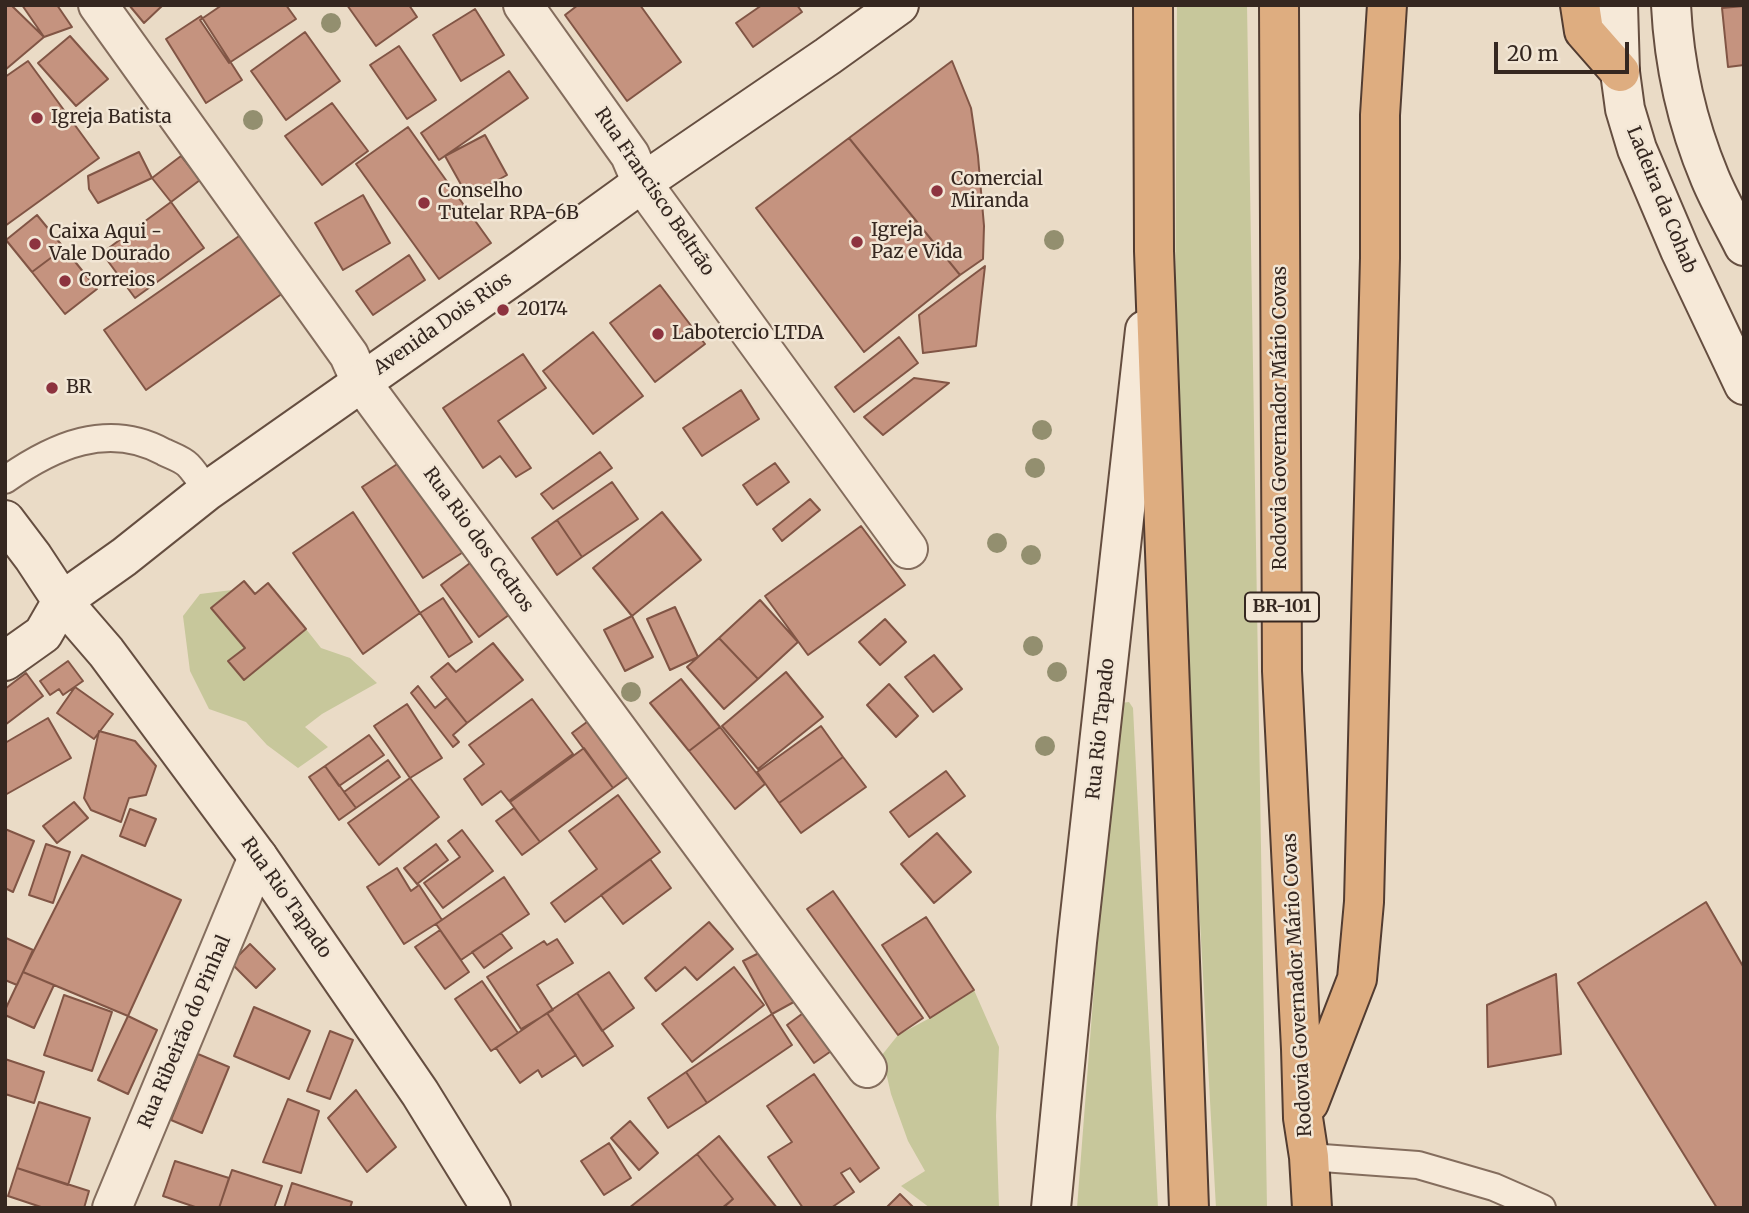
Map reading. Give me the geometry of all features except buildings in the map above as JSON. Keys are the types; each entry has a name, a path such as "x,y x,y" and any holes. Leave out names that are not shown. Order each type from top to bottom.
{"highway":[{"path":"1153,5 1154,251 1189,1208"},
{"name":"Rodovia Governador Mário Covas","path":"1279,5 1282,671 1303,1118 1312,1208"},
{"path":"1303,1118 1356,979 1364,902 1380,258 1380,116 1387,5"},
{"path":"1580,5 1584,31 1620,72"}],"main road":[{"name":"Rua Rio dos Cedros","path":"98,5 349,355 360,382 867,1068"},
{"name":"Rua Francisco Beltrão","path":"523,5 630,155 642,183 908,549"},
{"name":"Avenida Dois Rios","path":"5,661 43,634 62,601 124,557 207,491 899,5"},
{"name":"Ladeira da Cohab","path":"1618,5 1620,72 1626,109 1637,149 1680,250 1744,385"},
{"path":"1671,5 1676,68 1688,117 1711,179 1744,246"},
{"name":"Rua Rio Tapado","path":"1051,1208 1080,915 1154,251"},
{"name":"Rua Rio Tapado","path":"5,520 62,601 106,652 258,857 420,1093 491,1208"},
{"name":"Rua Ribeirão do Pinhal","path":"112,1208 258,857"}],"lane":[{"path":"5,480 47,454 79,441 104,438 134,440 154,446 187,464 207,491"},
{"path":"1309,1157 1419,1165 1494,1187 1542,1208"}],"green space":[{"path":"1177,5 1247,5 1267,1208 1216,1208 1177,510"},
{"path":"232,590 211,608 245,648 228,661 244,680 306,629 321,648 350,658 377,683 322,714 305,727 328,747 298,768 267,745 246,722 209,709 190,671 183,616 200,594"},
{"path":"1129,702 1133,708 1158,1208 1077,1208 1115,715 1121,703"},
{"path":"974,990 999,1047 996,1116 999,1208 930,1208 901,1186 925,1171 908,1141 891,1094 882,1055 898,1035"}],"place":[{"name":"Igreja Batista","path":"37,118"},
{"name":"Comercial Miranda","path":"937,191"},
{"name":"Conselho Tutelar RPA-6B","path":"424,203"},
{"name":"Igreja Paz e Vida","path":"857,242"},
{"name":"Caixa Aqui - Vale Dourado","path":"35,244"},
{"name":"Correios","path":"65,281"},
{"name":"20174","path":"503,310"},
{"name":"Labotercio LTDA","path":"658,334"},
{"name":"BR","path":"52,388"}]}
